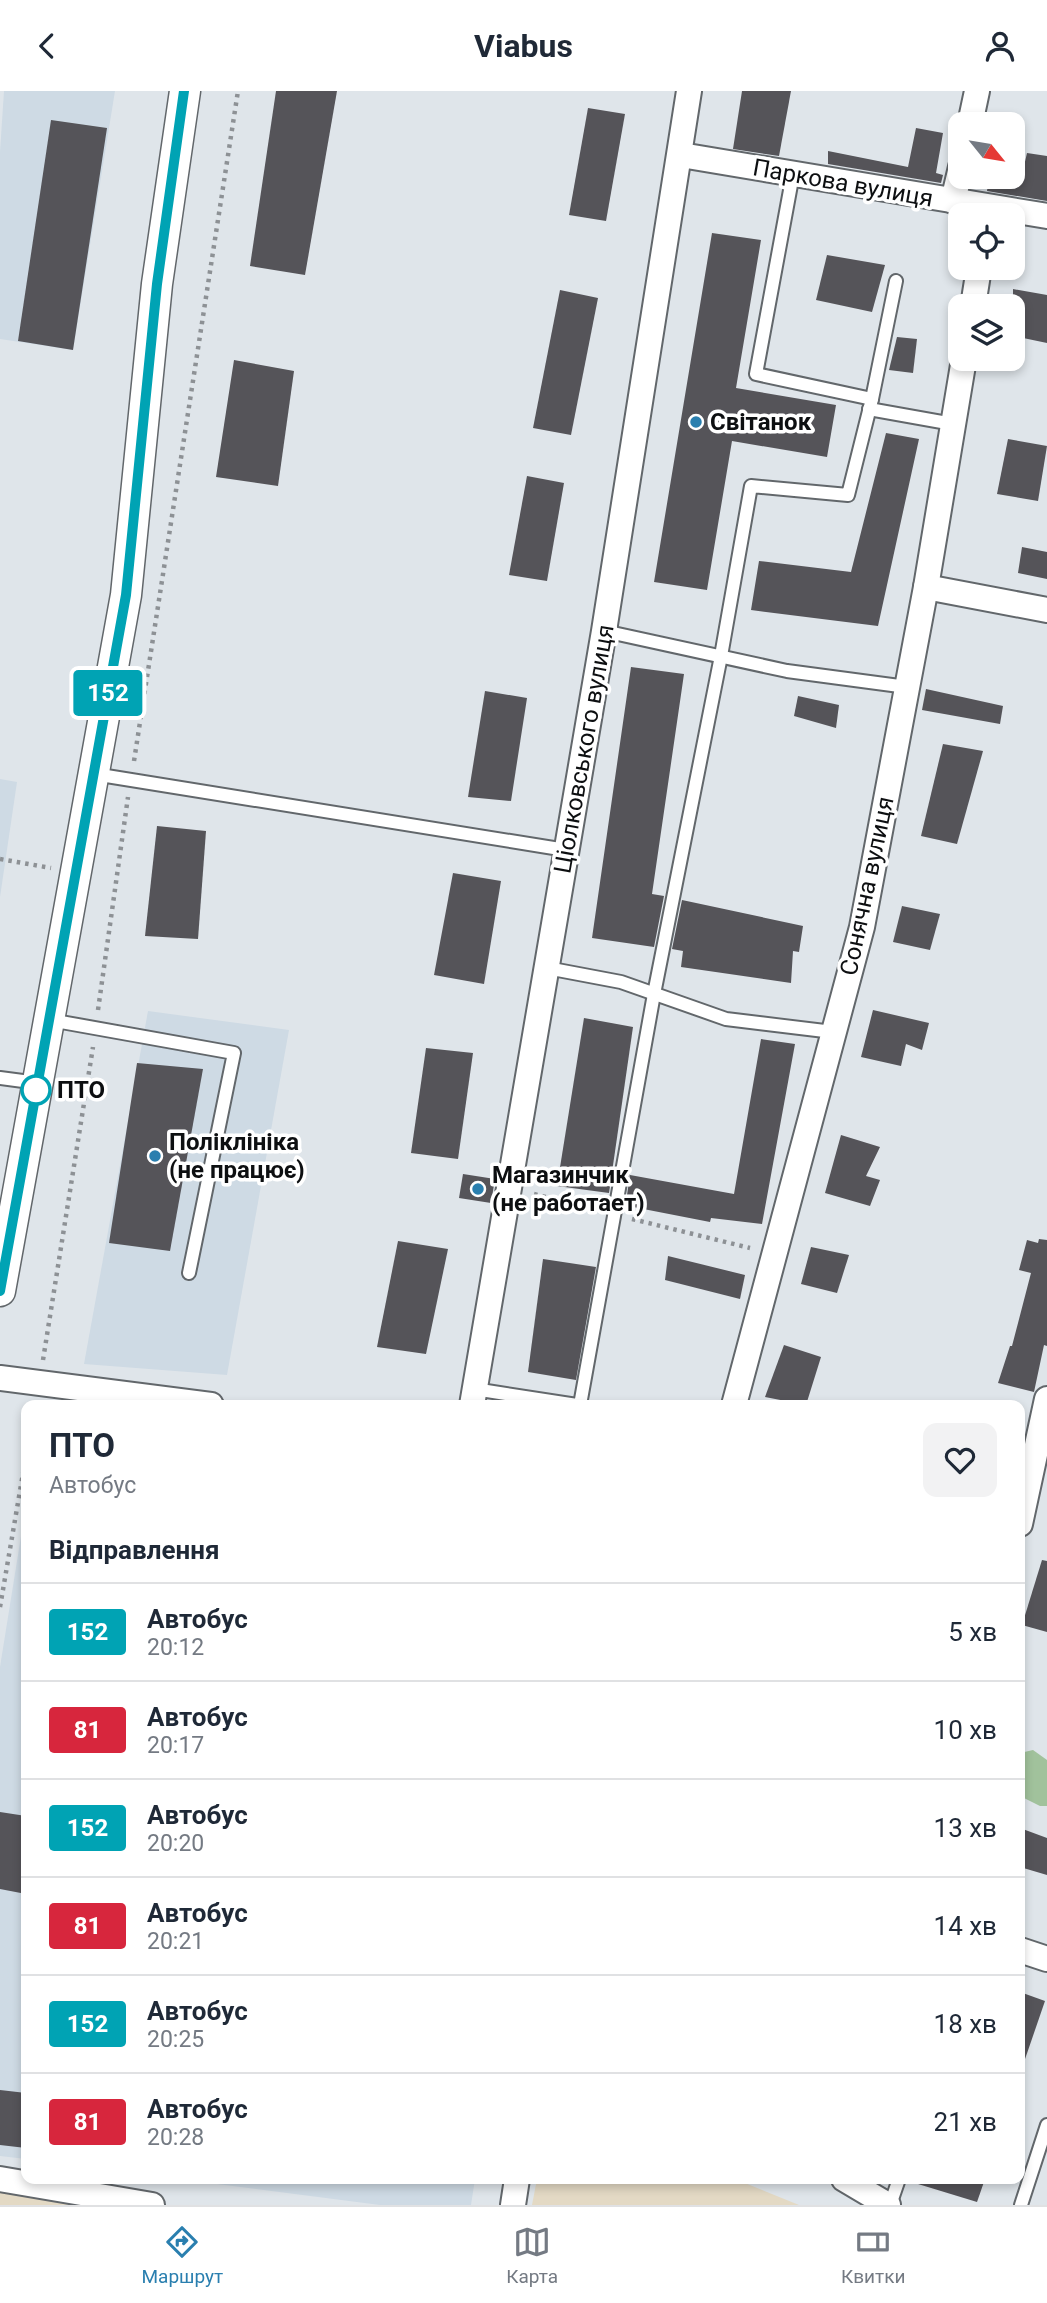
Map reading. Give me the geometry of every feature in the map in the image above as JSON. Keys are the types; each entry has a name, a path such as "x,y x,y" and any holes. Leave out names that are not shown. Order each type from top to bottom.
{"street":[{"path":"0,1291 126,595 157,284 184,91"},
{"name":"Ціолковського вулиця","path":"473,1397 604,631 689,91"},
{"path":"973,112 977,91"},
{"name":"Паркова вулиця","path":"681,155 960,203"},
{"path":"953,201 956,189"},
{"name":"Паркова вулиця","path":"1025,214 1047,216"},
{"name":"Сонячна вулиця","path":"735,1400 862,927 926,587 962,371"},
{"path":"926,587 1047,610"},
{"path":"0,1378 172,1400"},
{"path":"1025,1501 1047,1399"},
{"path":"1025,1951 1047,1959"},
{"path":"0,2179 21,2183"},
{"path":"25,2184 117,2202 152,2205"},
{"path":"513,2205 516,2184"},
{"path":"853,2184 889,2205"}],"lane":[{"path":"793,174 756,374 953,424"},
{"path":"579,1400 751,486 848,495 871,404 896,281"},
{"path":"604,631 787,671 907,688"},
{"path":"94,774 566,850"},
{"path":"547,968 621,982 726,1019 833,1032"},
{"path":"49,1020 234,1053 189,1273"},
{"path":"0,1078 38,1083"},
{"path":"473,1397 512,1400"},
{"path":"1021,2205 1047,2125"},
{"path":"889,2205 898,2184"}],"path":[{"path":"39,1383 238,91"},
{"path":"0,859 76,873"},
{"path":"509,1188 602,1211"},
{"path":"628,1218 774,1254"},
{"path":"0,1607 21,1485"}],"shaded area":[{"path":"4,91 115,91 73,350 0,339 0,152"},
{"path":"0,779 17,782 0,897"},
{"path":"148,1011 289,1030 227,1375 84,1364"},
{"path":"21,1536 21,2158 0,2156 0,1667"},
{"path":"217,2184 474,2184 471,2205 380,2205"},
{"path":"536,2184 747,2184 799,2205 532,2205"},
{"path":"0,2190 92,2205 0,2205"}],"green space":[{"path":"1033,1750 1047,1760 1047,1806 1040,1806 1025,1798 1025,1752"}],"building":[{"path":"276,91 337,91 305,275 250,266"},
{"path":"742,91 791,91 779,156 733,149"},
{"path":"588,108 625,114 606,221 569,215"},
{"path":"51,120 107,128 73,350 18,341"},
{"path":"916,128 943,133 936,173 943,175 941,183 828,164 828,151 908,167"},
{"path":"1027,153 1047,156 1047,201 987,191 1026,189"},
{"path":"712,233 761,240 736,388 836,405 827,457 732,441 707,590 654,582"},
{"path":"827,255 885,265 872,312 816,300"},
{"path":"1013,289 1047,295 1047,343 1025,338 1025,294 1013,294"},
{"path":"560,290 598,298 571,435 533,428"},
{"path":"897,337 917,339 913,373 889,370"},
{"path":"234,360 294,371 278,486 216,477"},
{"path":"886,433 919,439 878,626 751,610 759,561 851,572"},
{"path":"1008,439 1047,446 1038,501 997,494"},
{"path":"527,476 564,483 547,581 509,575"},
{"path":"1022,547 1047,552 1047,579 1018,573"},
{"path":"631,667 684,674 652,894 664,896 654,947 592,938"},
{"path":"926,689 1003,706 1000,724 922,710"},
{"path":"485,691 527,698 511,801 468,797"},
{"path":"798,696 839,705 836,728 794,716"},
{"path":"943,744 983,751 957,844 921,836"},
{"path":"157,826 206,831 198,939 145,936"},
{"path":"453,873 501,881 484,984 434,975"},
{"path":"682,900 803,926 799,952 793,951 791,983 681,967 683,951 672,949"},
{"path":"902,906 940,914 930,950 893,942"},
{"path":"873,1010 929,1023 922,1050 906,1044 901,1066 861,1057"},
{"path":"584,1018 633,1027 609,1193 557,1186"},
{"path":"761,1039 795,1044 762,1224 711,1218 710,1222 628,1206 632,1196 627,1195 630,1175 734,1194"},
{"path":"426,1048 473,1053 458,1159 411,1153"},
{"name":"Поліклініка (не працює)","path":"137,1063 203,1069 170,1251 109,1243"},
{"path":"841,1135 880,1147 866,1176 880,1180 870,1206 825,1193"},
{"name":"Магазинчик (не работает)","path":"463,1174 495,1179 491,1203 459,1198"},
{"path":"1039,1239 1047,1240 1047,1346 1044,1345 1034,1392 998,1383 1012,1346 1031,1273 1019,1270 1027,1240 1038,1243"},
{"path":"398,1241 448,1249 426,1354 377,1347"},
{"path":"811,1247 849,1255 837,1293 801,1284"},
{"path":"668,1256 745,1275 740,1299 665,1280"},
{"path":"543,1259 596,1267 576,1380 528,1372"},
{"path":"784,1345 821,1357 808,1400 765,1397"},
{"path":"1042,1560 1047,1561 1047,1632 1025,1626 1025,1615"},
{"path":"0,1812 21,1815 21,1893 0,1889"},
{"path":"1025,1830 1047,1838 1047,1875 1025,1868"},
{"path":"1025,1994 1045,2001 1025,2059"},
{"path":"0,2090 21,2092 21,2147 0,2145"},
{"path":"918,2184 983,2184 977,2202"}],"bus line":[{"name":"152","path":"0,1291 126,595 157,284 184,91"}],"place":[{"name":"Світанок","path":"696,422"},
{"name":"ПТО","path":"36,1090"},
{"name":"Поліклініка (не працює)","path":"155,1156"},
{"name":"Магазинчик (не работает)","path":"478,1189"}]}
